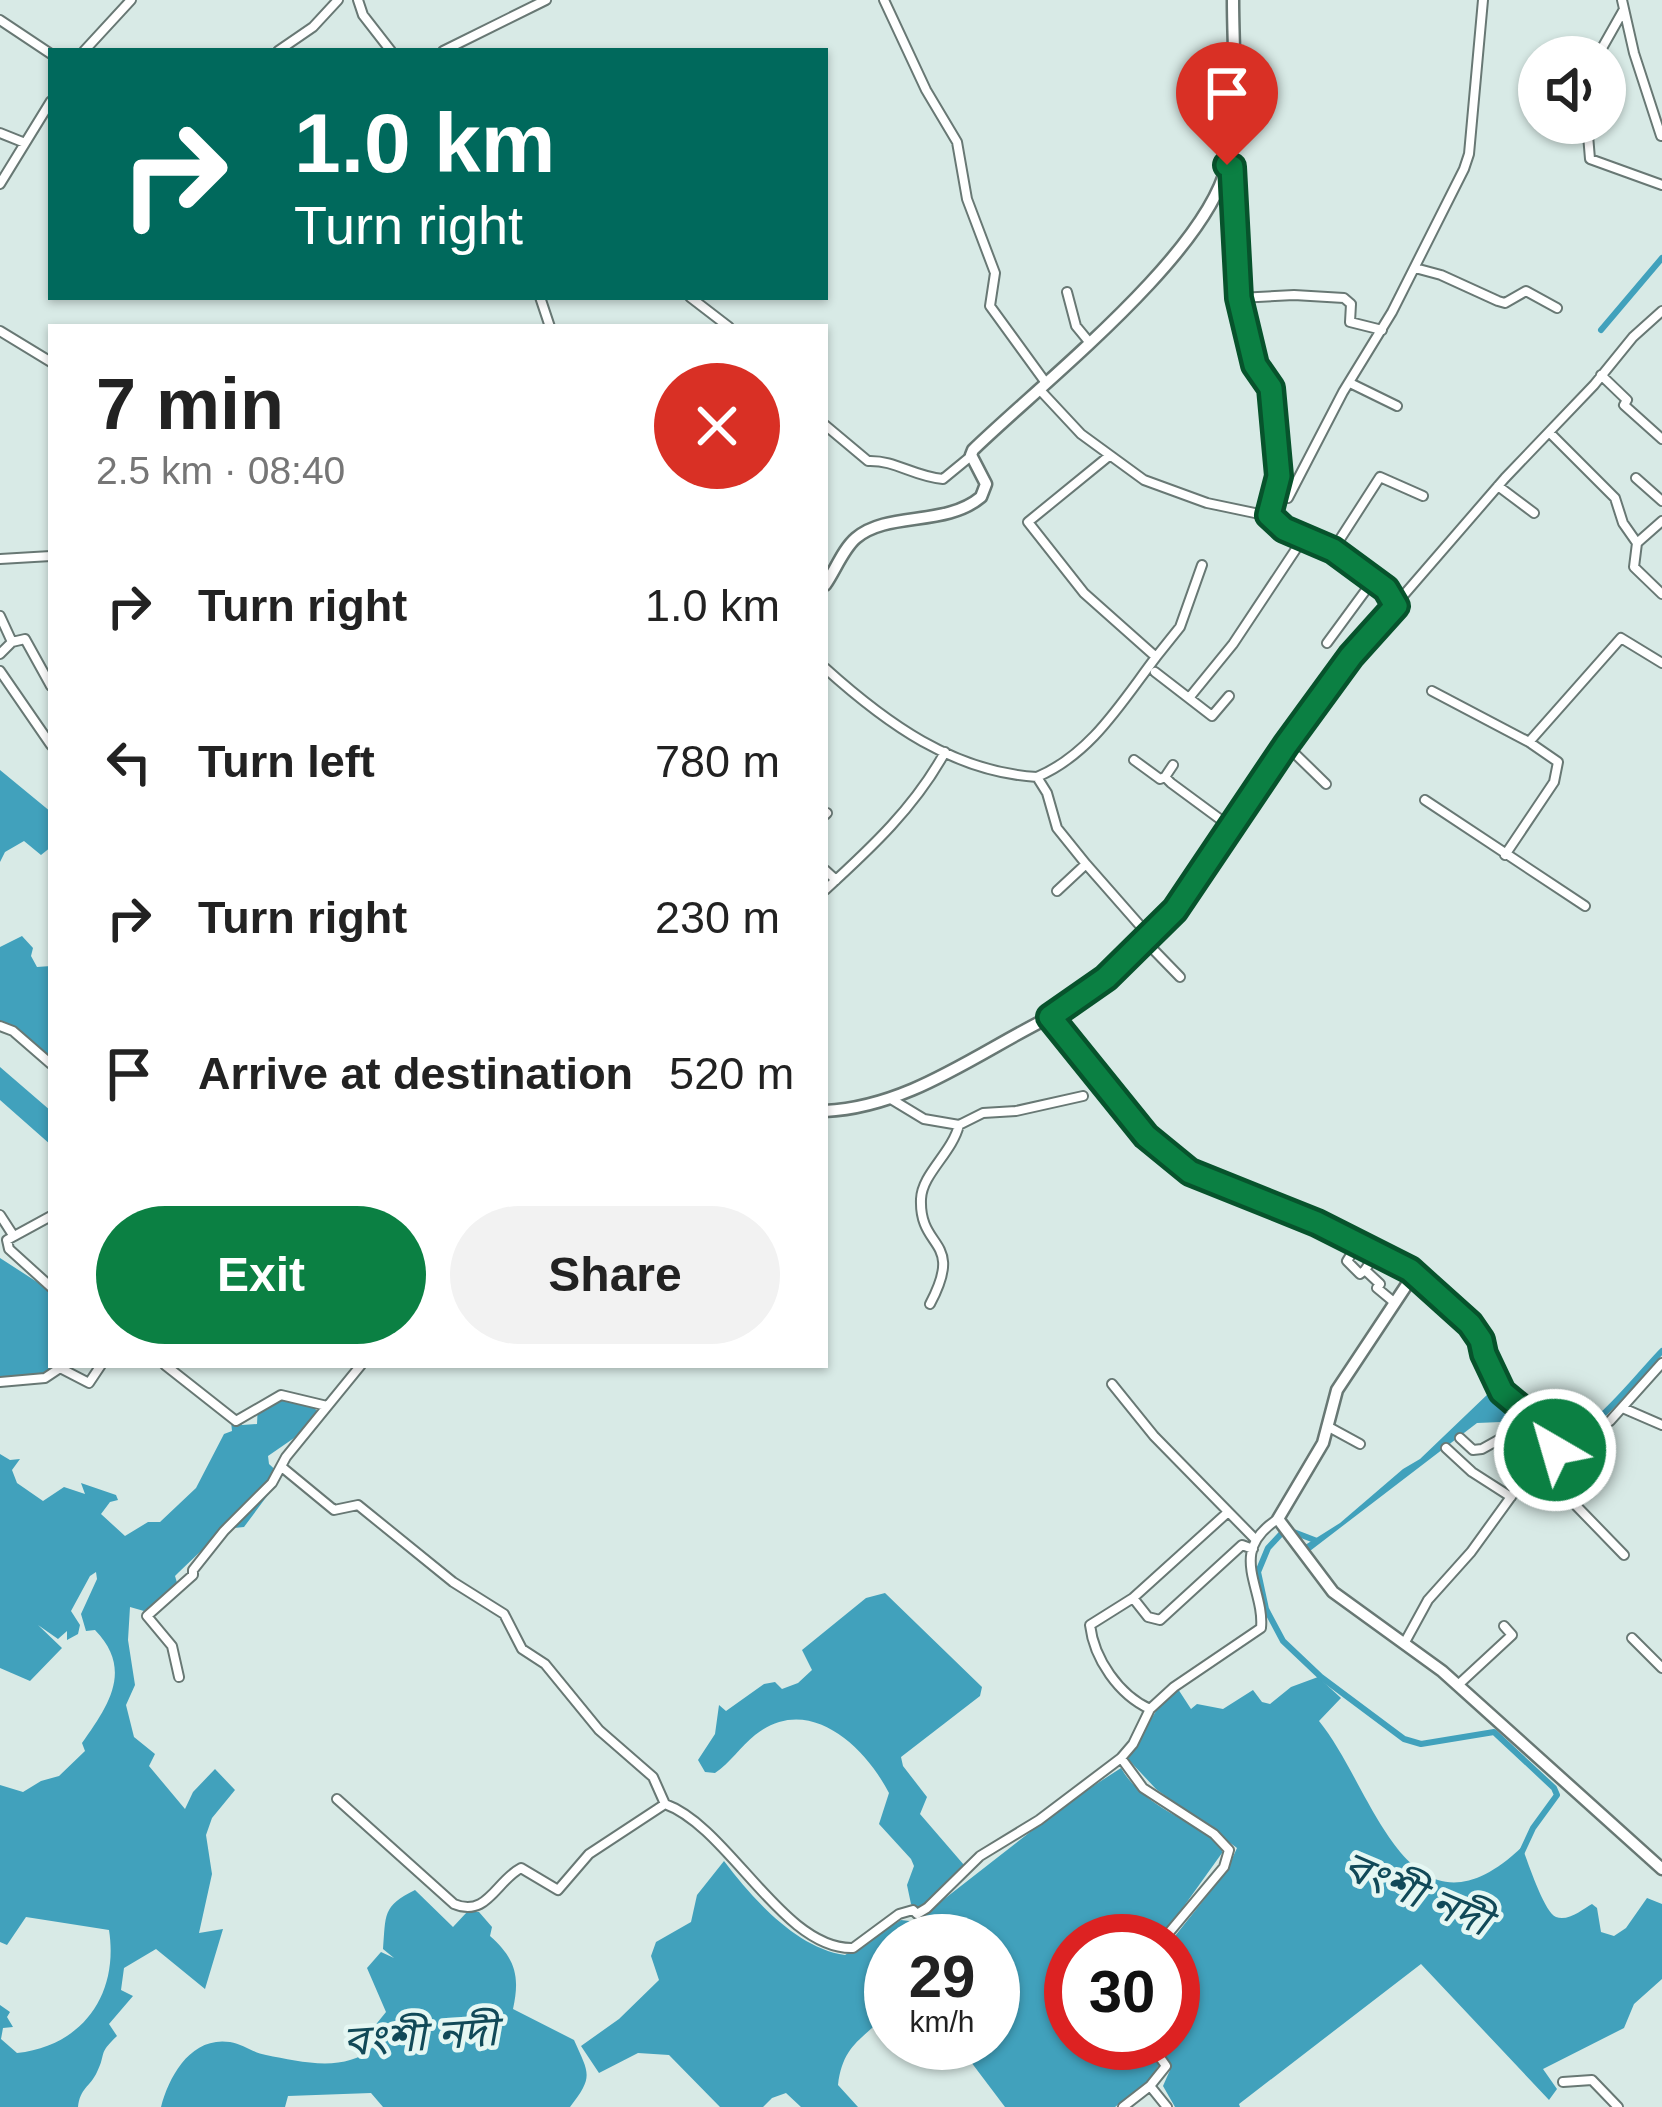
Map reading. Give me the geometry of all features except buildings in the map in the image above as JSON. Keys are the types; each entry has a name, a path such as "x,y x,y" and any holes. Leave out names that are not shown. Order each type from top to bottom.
{"main road":[{"path":"828,580 861,534 941,516 975,502 986,484 971,455 1090,344 1178,248 1213,200 1227,165 1233,0"},
{"path":"828,1110 891,1099 1050,1017 1146,1136 1173,1160 1215,1184 1317,1223 1413,1274 1337,1390 1317,1455 1279,1521 1334,1592 1458,1685 1662,1870"}],"street":[{"path":"87,48 131,0"},
{"path":"282,48 313,27 338,0"},
{"path":"358,0 363,15 389,48"},
{"path":"448,48 546,0"},
{"path":"884,0 926,90 957,142 968,199 995,273 990,306 1081,434 1144,480 1207,502 1269,515 1284,529 1333,550 1374,579 1396,606"},
{"path":"1288,498 1415,268 1469,154 1483,0"},
{"path":"1607,36 1623,4"},
{"path":"1623,4 1661,136"},
{"path":"0,20 48,52"},
{"path":"462,40 465,48"},
{"path":"0,184 48,106"},
{"path":"0,133 25,143"},
{"path":"1589,144 1590,159 1662,185"},
{"path":"1227,165 1232,167 1239,298 1255,365 1271,388 1279,476 1269,515"},
{"path":"1415,268 1498,302 1526,291 1557,308"},
{"path":"1067,292 1076,326 1090,344"},
{"path":"1239,298 1345,298 1351,304 1350,322 1382,330"},
{"path":"694,300 725,324"},
{"path":"1050,1017 1106,978 1192,890 1286,745 1351,656 1498,486 1662,311"},
{"path":"0,332 48,360"},
{"path":"1601,375 1627,400 1624,405 1662,440"},
{"path":"1350,383 1397,406"},
{"path":"828,428 868,461 887,460 914,476 947,478 971,455"},
{"path":"1550,433 1615,498 1625,527 1637,543"},
{"path":"1109,456 1028,524 1084,593 1156,657"},
{"path":"1333,550 1380,477 1423,496"},
{"path":"1636,478 1662,501"},
{"path":"1498,486 1534,514"},
{"path":"1662,521 1637,543 1634,567 1662,595"},
{"path":"1190,698 1233,644 1304,537"},
{"path":"0,559 48,556"},
{"path":"828,671 914,739 1002,776 1037,777 1066,765 1085,748 1180,627 1202,565"},
{"path":"1327,643 1374,579"},
{"path":"0,616 12,642"},
{"path":"1529,742 1622,638 1662,663"},
{"path":"0,654 12,642 25,640 48,681"},
{"path":"0,671 48,741"},
{"path":"1156,672 1212,716 1229,697"},
{"path":"1432,691 1558,762 1556,777 1504,855"},
{"path":"1286,745 1326,784"},
{"path":"828,887 926,787 945,752"},
{"path":"1134,760 1160,779 1173,765"},
{"path":"1037,777 1057,828 1180,977"},
{"path":"1166,777 1232,828"},
{"path":"1425,800 1586,906"},
{"path":"1058,891 1086,864"},
{"path":"828,873 836,880"},
{"path":"0,1026 14,1031 48,1061"},
{"path":"891,1099 924,1118 959,1125 983,1113 1083,1096"},
{"path":"930,1304 946,1263 921,1201 926,1180 955,1143 959,1125"},
{"path":"0,1215 14,1235"},
{"path":"48,1218 7,1240 9,1249 48,1284"},
{"path":"1357,1245 1347,1261 1360,1274 1377,1252"},
{"path":"1365,1270 1395,1303"},
{"path":"1413,1274 1470,1324 1502,1392 1555,1444"},
{"path":"1405,1642 1428,1600 1458,1568 1539,1458 1555,1444 1584,1438 1625,1409 1662,1363"},
{"path":"0,1382 45,1378 60,1368 88,1382 99,1368"},
{"path":"169,1368 236,1421 281,1395 327,1406"},
{"path":"178,1677 172,1646 147,1616 193,1575 359,1368"},
{"path":"1112,1384 1255,1545"},
{"path":"1625,1409 1662,1425"},
{"path":"1327,1426 1360,1444"},
{"path":"1460,1438 1473,1450 1500,1439 1539,1458"},
{"path":"1446,1448 1510,1497"},
{"path":"283,1468 334,1510 358,1505 453,1582 504,1614 522,1649 545,1664 599,1730 653,1777 665,1804 689,1815 751,1876 760,1892 809,1934 847,1949 899,1914 913,1910 917,1914 926,1908 980,1856 1039,1820 1121,1758 1142,1730 1150,1709 1190,1674 1261,1628 1252,1580 1255,1545 1279,1521"},
{"path":"1531,1469 1560,1489 1624,1556"},
{"path":"1150,1709 1132,1701 1124,1691 1098,1654 1090,1624 1133,1598 1227,1513"},
{"path":"1133,1598 1148,1617 1160,1620 1242,1545 1255,1545"},
{"path":"1458,1685 1512,1635 1504,1626"},
{"path":"1632,1638 1662,1668"},
{"path":"1121,1758 1151,1795 1192,1818 1229,1850 1224,1867 1185,1914"},
{"path":"337,1799 454,1904 470,1909 480,1906 521,1868 558,1890 589,1854 665,1804"},
{"path":"1123,2107 1163,2070"},
{"path":"1563,2082 1592,2080 1618,2107"},
{"path":"1150,2086 1167,2107"}],"water":[{"path":"0,770 48,810 48,849 41,855 24,841 5,852 0,862"},
{"path":"22,936 33,948 31,956 37,967 48,966 48,1054 0,1022 0,947"},
{"path":"0,1067 48,1108 48,1142 0,1100"},
{"path":"0,1258 48,1289 48,1368 53,1368 39,1377 0,1379"},
{"path":"1490,1392 1530,1429 1501,1422 1477,1423 1306,1554 1302,1547 1420,1459"},
{"path":"282,1393 303,1396 318,1412 297,1436 268,1456 269,1464 282,1476 244,1527 224,1529 175,1576 178,1586 144,1611 130,1607 128,1640 135,1685 126,1705 134,1737 155,1754 149,1766 185,1809 193,1792 215,1769 235,1790 212,1818 206,1835 212,1874 199,1933 223,1929 205,1989 156,1949 124,1968 121,1990 133,1996 109,2024 117,2036 105,2050 78,2107 0,2107 0,2005 10,2012 7,2017 13,2027 3,2028 1,2039 17,2053 61,2040 92,2013 102,1995 111,1953 109,1930 26,1917 7,1945 0,1942 0,1785 23,1792 59,1776 85,1751 82,1743 108,1702 115,1674 107,1645 95,1630 86,1631 81,1614 96,1572 71,1611 80,1625 78,1634 67,1640 67,1631 58,1639 38,1625 62,1648 30,1681 0,1668 0,1454 20,1459 12,1470 17,1483 43,1501 64,1487 85,1494 81,1483 116,1495 118,1500 101,1514 125,1536 148,1522 160,1522 196,1488 224,1434 232,1431 231,1421 257,1424 258,1403"},
{"path":"885,1593 982,1687 980,1696 901,1757 927,1797 920,1814 964,1865 919,1909 911,1904 907,1885 914,1866 911,1859 879,1824 889,1793 850,1742 814,1722 795,1720 775,1723 755,1735 715,1773 705,1772 698,1760 715,1734 719,1705 726,1711 764,1684 775,1682 782,1689 798,1683 812,1670 802,1650 866,1598"},
{"name":"বংশী নদী","path":"1318,1677 1341,1698 1319,1721 1398,1850 1422,1872 1450,1882 1483,1875 1522,1847 1551,1913 1561,1918 1592,1904 1601,1932 1614,1936 1626,1928 1647,1898 1662,1904 1662,1979 1634,2004 1624,2028 1543,2069 1557,2089 1549,2100 1421,1964 1240,2107 1175,2107 1163,2086 1170,2070 1200,2070 1200,1914 1193,1914 1226,1872 1237,1848 1156,1789 1127,1758 1161,1703 1178,1689 1191,1709 1197,1704 1223,1709 1253,1690 1270,1704 1291,1687"},
{"path":"1121,1768 1139,1791 1214,1838 1222,1845 1222,1853 1178,1914 1044,1914 1044,2070 1156,2070 1115,2107 1005,2107 977,2070 1020,2070 1020,1914 925,1914 1070,1801"},
{"path":"724,1861 762,1906 793,1932 827,1951 845,1955 864,1943 864,2035 845,2060 838,2085 858,2107 801,2107 786,2093 763,2107 720,2107 669,2055 638,2053 599,2073 581,2046 619,2019 659,1980 651,1956 656,1942 691,1922 697,1895"},
{"name":"বংশী নদী","path":"415,1890 453,1927 467,1912 479,1912 514,1969 513,2009 574,2040 587,2075 570,2107 383,2107 371,2093 288,2096 285,2107 161,2107 176,2071 204,2045 230,2042 261,2054 323,2063 350,2060 373,2047 369,2033 386,2012 367,1968 381,1952 394,1958 383,1949 388,1913"}],"waterway":[{"path":"1601,330 1662,258"},
{"path":"1526,1425 1551,1440 1573,1437 1601,1417 1662,1351"},
{"path":"1317,1541 1291,1531 1281,1534 1268,1548 1258,1572 1266,1609 1283,1641 1321,1677 1404,1739 1421,1744 1494,1732 1557,1795 1520,1856"}],"route":[{"path":"1227,165 1232,167 1242,316 1255,365 1271,388 1279,476 1269,515 1284,529 1333,550 1386,589 1396,606 1351,656 1286,745 1192,890 1158,931 1106,978 1050,1017 1146,1136 1190,1172 1317,1223 1410,1270 1470,1324 1502,1392 1555,1436 1555,1450"}]}
